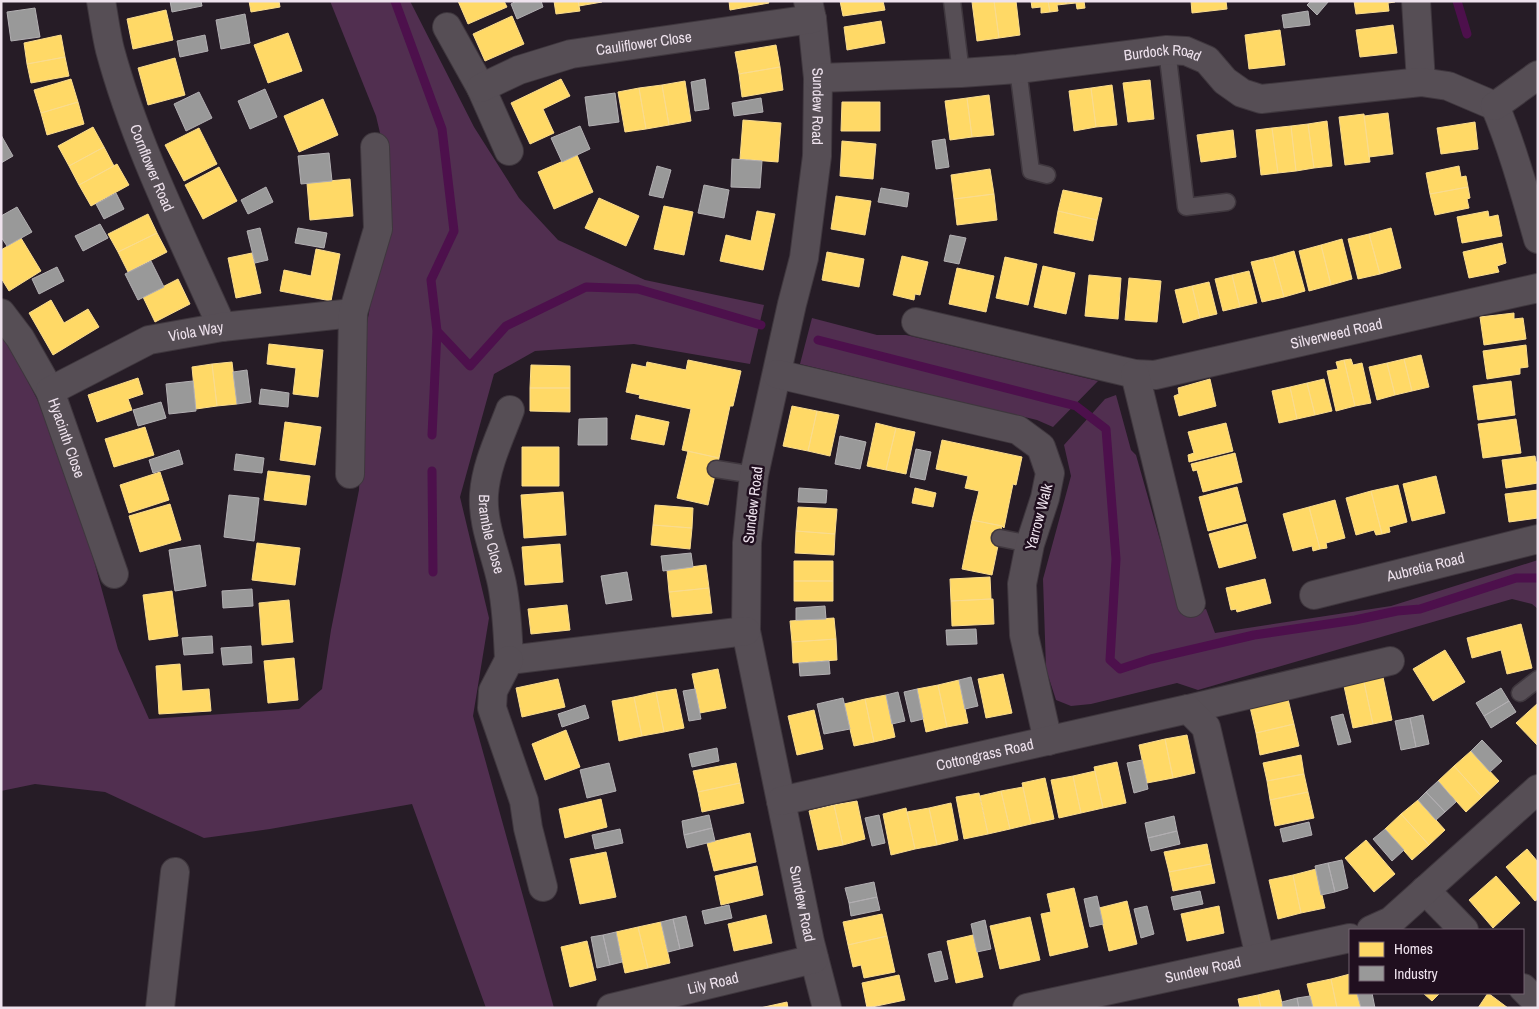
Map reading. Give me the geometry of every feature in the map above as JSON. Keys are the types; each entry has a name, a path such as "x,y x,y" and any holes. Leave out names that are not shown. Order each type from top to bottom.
{"street":[{"name":"Cornflower Road","path":"101,1 109,48 124,97 156,178 222,328"},
{"path":"1416,1 1421,82"},
{"name":"Sundew Road","path":"810,10 818,78 817,156 804,258 754,475 747,544 746,631 814,959 827,1008"},
{"name":"Cauliflower Close","path":"481,88 519,70 571,54 810,10"},
{"path":"447,27 481,88 509,151"},
{"name":"Burdock Road","path":"818,78 961,74 1018,69 1167,50 1186,51 1207,60 1225,81 1242,93 1262,99 1421,82 1448,86 1495,106"},
{"path":"1538,75 1495,106 1518,171 1538,239"},
{"path":"350,474 353,313 378,229 375,147"},
{"name":"Silverweed Road","path":"916,322 1135,374 1155,375 1538,288"},
{"name":"Hyacinth Close","path":"1,313 20,338 50,391 114,574"},
{"name":"Viola Way","path":"50,391 149,340 222,328 353,313"},
{"name":"Yarrow Walk","path":"777,374 1018,430 1041,447 1050,474 1045,498 1030,544 1022,584 1024,634 1048,741"},
{"path":"1135,374 1191,603"},
{"name":"Bramble Close","path":"509,660 506,604 486,524 484,496 485,480 510,410"},
{"name":"Aubretia Road","path":"1314,595 1538,538"},
{"path":"543,887 528,828 524,801 492,708 493,691 509,660 746,631"},
{"name":"Cottongrass Road","path":"781,801 1188,709 1390,661"},
{"path":"1188,709 1206,728 1260,957"},
{"path":"1373,929 1390,921 1538,789"},
{"path":"160,1008 175,872"},
{"path":"1425,890 1463,929"},
{"name":"Sundew Road","path":"1027,1008 1349,938"},
{"name":"Lily Road","path":"611,1008 814,959"},
{"path":"1524,989 1538,1003"}],"lane":[{"path":"952,1 961,74"},
{"path":"1167,50 1186,207 1227,202"},
{"path":"1018,69 1031,171 1047,175"},
{"path":"716,469 754,475"},
{"path":"1000,538 1030,544"},
{"path":"1520,693 1538,679"}],"shaded area":[{"path":"330,1 410,1 474,127 519,198 558,240 645,280 764,305 750,364 634,344 535,351 494,374 460,497 489,618 473,716 554,1008 486,1008 412,804 270,829 204,838 105,792 35,784 1,791 1,334 37,399 66,472 88,539 118,649 149,719 299,709 322,689 331,630 359,490 367,323 375,281 388,167 376,116"},
{"path":"812,318 877,335 906,335 1098,381 1053,427 1037,420 800,364"},
{"path":"1116,395 1131,450 1136,455 1181,614 1206,609 1215,633 1391,606 1538,560 1538,609 1532,604 1512,599 1198,690 1177,683 1091,704 1071,706 1056,700 1046,669 1043,579 1071,476 1064,445 1105,399"}],"building: Homes":[{"path":"249,1 279,1 280,7 251,12"},
{"path":"458,1 504,1 507,7 468,24"},
{"path":"554,1 578,1 580,11 556,14"},
{"path":"578,1 602,1 602,2 579,6"},
{"path":"729,1 768,1 769,3 730,10"},
{"path":"840,1 883,1 885,10 843,16"},
{"path":"994,1 999,38 977,41 972,2"},
{"path":"994,1 1016,1 1020,35 999,38"},
{"path":"1031,1 1048,1 1050,12 1041,13 1041,7 1032,8"},
{"path":"1048,1 1066,1 1066,4 1057,5 1058,11 1050,12"},
{"path":"1066,1 1084,1 1085,8 1077,9 1076,3 1066,4"},
{"path":"1191,1 1226,1 1227,9 1192,13"},
{"path":"1354,1 1395,2 1388,3 1389,11 1356,14"},
{"path":"166,10 173,40 133,49 127,19"},
{"path":"512,16 524,44 485,61 473,34"},
{"path":"881,21 885,43 847,50 844,27"},
{"path":"1393,25 1397,53 1360,57 1356,30"},
{"path":"1280,30 1285,65 1249,69 1245,35"},
{"path":"288,33 302,71 268,83 254,45"},
{"path":"61,35 65,57 27,64 24,43"},
{"path":"776,45 780,67 739,74 735,52"},
{"path":"65,57 69,76 31,83 27,64"},
{"path":"175,58 185,95 148,105 138,68"},
{"path":"780,67 783,90 742,97 739,74"},
{"path":"71,79 78,102 41,113 34,90"},
{"path":"561,79 570,96 543,109 554,133 530,144 511,103"},
{"path":"1150,80 1154,119 1128,122 1123,83"},
{"path":"685,81 691,121 669,125 662,85"},
{"path":"662,85 669,125 646,129 639,88"},
{"path":"1112,85 1117,125 1096,127 1091,88"},
{"path":"639,88 646,129 625,132 618,92"},
{"path":"1091,88 1096,127 1074,131 1069,91"},
{"path":"989,95 994,135 972,137 967,98"},
{"path":"967,98 972,137 950,140 945,101"},
{"path":"323,99 338,135 299,152 284,116"},
{"path":"78,102 84,124 47,135 41,113"},
{"path":"842,102 880,102 880,131 841,131"},
{"path":"1388,113 1393,154 1369,157 1364,116"},
{"path":"1364,114 1370,162 1345,165 1339,117"},
{"path":"743,120 781,123 778,162 740,159"},
{"path":"1327,121 1332,166 1314,168 1308,124"},
{"path":"1475,122 1478,149 1441,154 1437,128"},
{"path":"1308,124 1314,168 1296,171 1291,126"},
{"path":"1291,126 1296,171 1278,173 1272,128"},
{"path":"93,127 104,147 69,166 58,146"},
{"path":"199,128 217,164 184,181 165,145"},
{"path":"1272,128 1278,173 1261,175 1256,130"},
{"path":"1233,130 1236,157 1201,162 1197,135"},
{"path":"842,141 876,144 873,179 840,176"},
{"path":"104,147 114,166 79,185 69,166"},
{"path":"577,155 593,192 554,209 538,172"},
{"path":"117,164 129,185 91,206 79,185"},
{"path":"1459,166 1461,177 1466,176 1468,187 1430,194 1426,173"},
{"path":"219,167 237,201 203,219 185,185"},
{"path":"990,169 994,194 954,199 951,175"},
{"path":"350,179 353,216 310,220 307,183"},
{"path":"1468,187 1470,198 1467,199 1469,208 1435,215 1430,194"},
{"path":"1063,190 1102,198 1097,220 1058,211"},
{"path":"994,194 997,220 957,225 954,199"},
{"path":"836,196 871,201 865,235 831,229"},
{"path":"599,198 639,216 626,246 585,228"},
{"path":"664,206 693,212 684,255 654,249"},
{"path":"757,211 775,214 763,270 720,261 726,235 751,241"},
{"path":"1058,211 1097,220 1093,241 1054,233"},
{"path":"1488,211 1489,217 1498,215 1502,236 1462,243 1457,217"},
{"path":"148,214 157,233 118,252 108,234"},
{"path":"1391,228 1401,268 1380,274 1369,234"},
{"path":"157,233 167,252 128,272 118,252"},
{"path":"1369,234 1380,274 1358,279 1348,239"},
{"path":"21,238 41,271 9,291 1,278 1,250"},
{"path":"1342,239 1352,279 1331,285 1321,245"},
{"path":"1502,243 1506,263 1497,266 1499,272 1469,278 1463,252"},
{"path":"1321,245 1331,285 1309,291 1299,251"},
{"path":"316,249 340,254 331,301 280,291 284,270 311,276"},
{"path":"1294,251 1305,291 1284,297 1273,257"},
{"path":"827,252 864,259 859,287 822,280"},
{"path":"252,253 261,293 236,298 228,258"},
{"path":"902,256 928,262 920,295 915,294 914,300 893,295"},
{"path":"1005,257 1037,264 1028,305 996,298"},
{"path":"1273,257 1284,297 1262,302 1251,262"},
{"path":"1043,266 1075,273 1066,314 1034,307"},
{"path":"957,268 994,276 986,312 949,304"},
{"path":"1249,271 1257,303 1240,307 1232,275"},
{"path":"1089,275 1121,278 1118,319 1085,316"},
{"path":"1232,275 1240,307 1223,311 1215,279"},
{"path":"1129,278 1161,281 1157,322 1125,320"},
{"path":"178,279 190,304 155,322 143,297"},
{"path":"1209,282 1217,314 1200,318 1192,286"},
{"path":"1192,286 1200,318 1183,323 1175,290"},
{"path":"51,300 64,323 88,309 99,327 53,355 29,313"},
{"path":"1514,313 1514,319 1523,318 1526,339 1484,345 1480,317"},
{"path":"269,344 323,350 318,397 293,394 296,368 267,364"},
{"path":"1526,345 1528,367 1520,368 1520,374 1487,379 1483,351"},
{"path":"1421,355 1429,387 1412,391 1404,359"},
{"path":"1351,359 1353,365 1362,363 1371,403 1355,406 1344,360"},
{"path":"1404,359 1412,391 1395,395 1387,363"},
{"path":"688,360 741,371 733,406 730,406 719,458 682,450 691,409 639,398 640,395 626,392 632,364 646,367 647,362 686,370"},
{"path":"1344,360 1355,406 1336,411 1327,371 1338,369 1336,362"},
{"path":"232,362 237,404 217,406 212,364"},
{"path":"1387,363 1395,395 1377,400 1369,367"},
{"path":"212,364 217,406 196,409 192,367"},
{"path":"531,365 570,366 570,388 530,388"},
{"path":"138,378 143,394 128,399 132,410 97,422 88,395"},
{"path":"1210,379 1216,406 1179,416 1174,396 1179,394 1178,388"},
{"path":"1324,379 1332,411 1315,415 1307,383"},
{"path":"1511,381 1515,415 1478,420 1473,386"},
{"path":"1307,383 1315,415 1297,419 1290,387"},
{"path":"1290,387 1297,419 1279,423 1272,391"},
{"path":"530,388 570,388 570,412 530,411"},
{"path":"792,406 817,411 808,451 783,446"},
{"path":"817,411 839,415 830,456 808,451"},
{"path":"636,415 669,422 664,445 631,439"},
{"path":"1516,419 1521,453 1483,458 1478,424"},
{"path":"285,422 321,427 315,465 280,460"},
{"path":"876,423 896,428 886,470 867,466"},
{"path":"1226,423 1233,451 1189,462 1188,455 1194,453 1188,432"},
{"path":"145,427 154,455 114,467 105,439"},
{"path":"896,428 915,432 906,474 886,470"},
{"path":"942,440 1022,457 1016,485 1013,484 1004,528 972,520 979,491 965,488 968,476 936,469"},
{"path":"522,447 559,447 559,486 522,486"},
{"path":"688,451 719,458 708,505 677,498"},
{"path":"1235,453 1242,482 1203,492 1197,470 1193,471 1191,464"},
{"path":"1535,456 1536,462 1538,462 1538,483 1506,488 1502,460"},
{"path":"268,471 310,476 306,505 264,500"},
{"path":"160,472 169,500 129,513 120,485"},
{"path":"1436,476 1445,513 1412,521 1403,484"},
{"path":"1398,485 1407,522 1389,527 1390,532 1382,534 1371,491"},
{"path":"1237,487 1246,521 1208,531 1199,497"},
{"path":"915,488 936,493 933,507 912,503"},
{"path":"1538,490 1538,518 1509,522 1505,494"},
{"path":"1371,491 1382,534 1376,535 1374,530 1356,535 1346,498"},
{"path":"563,492 566,535 524,538 521,495"},
{"path":"1335,500 1345,538 1326,543 1327,548 1320,549 1309,507"},
{"path":"170,504 181,540 140,552 129,516"},
{"path":"655,505 693,508 692,528 653,525"},
{"path":"798,507 837,509 835,534 796,531"},
{"path":"1309,507 1320,549 1313,551 1312,546 1293,551 1283,514"},
{"path":"972,520 1002,526 992,575 962,569"},
{"path":"1247,524 1256,558 1219,568 1209,534"},
{"path":"653,525 692,528 690,549 651,545"},
{"path":"796,531 835,534 834,555 795,553"},
{"path":"257,543 300,548 295,585 252,580"},
{"path":"560,544 563,582 525,585 522,547"},
{"path":"794,561 833,561 833,581 794,581"},
{"path":"706,565 709,588 669,592 667,570"},
{"path":"990,577 991,599 951,601 950,579"},
{"path":"1265,579 1271,603 1237,612 1236,609 1231,610 1226,588"},
{"path":"794,581 833,581 833,601 794,601"},
{"path":"709,588 712,613 672,617 669,592"},
{"path":"172,591 178,636 149,640 143,595"},
{"path":"993,599 994,624 952,626 951,601"},
{"path":"289,600 293,642 262,645 259,603"},
{"path":"567,605 570,630 531,634 528,609"},
{"path":"834,618 836,639 792,642 790,621"},
{"path":"1521,624 1532,668 1507,674 1501,650 1472,658 1467,638"},
{"path":"836,639 837,660 793,663 792,642"},
{"path":"1445,650 1465,682 1433,701 1413,669"},
{"path":"294,658 298,700 268,703 264,661"},
{"path":"180,664 182,691 209,689 211,711 159,714 156,666"},
{"path":"718,669 726,708 700,713 692,674"},
{"path":"1003,674 1012,713 986,718 978,679"},
{"path":"1383,677 1392,720 1373,724 1364,682"},
{"path":"558,679 565,707 522,717 516,688"},
{"path":"959,680 968,723 947,727 938,685"},
{"path":"1364,682 1373,724 1353,728 1344,686"},
{"path":"938,685 947,727 926,732 917,689"},
{"path":"676,689 684,728 664,732 656,692"},
{"path":"656,692 664,732 642,736 634,697"},
{"path":"886,695 895,737 874,742 865,699"},
{"path":"634,697 642,736 619,741 612,701"},
{"path":"865,699 874,742 854,746 844,704"},
{"path":"1288,699 1294,724 1256,733 1250,707"},
{"path":"1538,703 1538,746 1516,723"},
{"path":"814,710 823,749 797,755 788,716"},
{"path":"1294,724 1299,746 1260,755 1256,733"},
{"path":"566,730 580,767 545,780 532,744"},
{"path":"1187,735 1195,773 1173,778 1165,739"},
{"path":"1165,739 1173,778 1147,783 1139,745"},
{"path":"1471,751 1499,781 1482,797 1454,766"},
{"path":"1301,755 1304,774 1267,781 1263,763"},
{"path":"1117,762 1126,803 1103,808 1094,767"},
{"path":"736,763 740,783 698,792 693,771"},
{"path":"1454,766 1482,797 1466,812 1438,781"},
{"path":"1095,771 1103,808 1081,813 1073,776"},
{"path":"1304,774 1308,792 1270,800 1267,781"},
{"path":"1073,776 1081,813 1059,818 1051,780"},
{"path":"1045,778 1054,819 1031,824 1022,783"},
{"path":"740,783 744,803 702,812 698,792"},
{"path":"1023,787 1031,824 1010,829 1001,791"},
{"path":"1001,791 1010,829 988,834 980,796"},
{"path":"1308,792 1314,818 1275,826 1270,800"},
{"path":"979,793 988,834 964,839 956,797"},
{"path":"601,799 607,827 565,838 559,809"},
{"path":"1418,800 1445,830 1429,845 1401,814"},
{"path":"857,801 865,839 843,845 834,805"},
{"path":"951,803 958,840 937,845 929,808"},
{"path":"834,805 843,845 818,850 809,811"},
{"path":"906,808 915,849 891,855 883,814"},
{"path":"929,808 937,845 915,849 907,812"},
{"path":"1401,814 1429,845 1412,860 1385,829"},
{"path":"750,833 756,862 714,871 707,843"},
{"path":"1366,840 1395,874 1374,892 1345,858"},
{"path":"1207,844 1211,864 1169,872 1164,852"},
{"path":"1527,849 1538,862 1538,899 1535,901 1506,867"},
{"path":"606,852 616,897 580,904 570,859"},
{"path":"1211,864 1215,883 1173,891 1169,872"},
{"path":"757,866 763,895 721,905 715,876"},
{"path":"1316,869 1325,908 1301,913 1293,875"},
{"path":"1293,875 1301,913 1278,919 1269,880"},
{"path":"1496,876 1520,903 1493,928 1469,900"},
{"path":"1074,888 1088,947 1050,956 1041,914 1051,912 1047,894"},
{"path":"1127,901 1137,944 1109,951 1099,908"},
{"path":"1219,906 1224,933 1187,941 1181,914"},
{"path":"882,914 887,936 848,945 843,922"},
{"path":"766,915 772,943 734,951 728,924"},
{"path":"1030,917 1040,960 1000,969 990,926"},
{"path":"661,922 670,963 648,968 638,927"},
{"path":"638,927 648,968 625,973 616,932"},
{"path":"973,935 983,977 956,983 947,941"},
{"path":"887,936 895,972 864,978 861,965 853,967 848,945"},
{"path":"587,941 596,980 570,987 561,947"},
{"path":"1349,974 1349,994 1357,994 1361,1008 1337,1008 1331,979"},
{"path":"899,975 905,1000 867,1008 862,983"},
{"path":"1331,979 1337,1008 1313,1008 1307,984"},
{"path":"1279,990 1283,1008 1261,1008 1258,995"},
{"path":"1424,994 1439,994 1432,1001"},
{"path":"1487,994 1489,994 1508,1008 1478,1008"},
{"path":"1258,995 1261,1008 1240,1008 1238,999"},
{"path":"787,1002 788,1008 760,1008"}],"building: Industry":[{"path":"170,1 201,1 202,6 172,12"},
{"path":"516,1 541,1 543,7 517,19 511,4"},
{"path":"1311,1 1329,1 1317,15 1307,5"},
{"path":"35,8 40,37 11,41 7,12"},
{"path":"1308,11 1310,25 1284,28 1282,15"},
{"path":"245,14 250,43 221,49 216,20"},
{"path":"205,35 208,51 180,57 177,41"},
{"path":"705,79 709,109 695,111 691,82"},
{"path":"265,89 277,117 250,129 238,101"},
{"path":"199,92 212,118 186,131 174,104"},
{"path":"615,93 619,122 589,126 585,97"},
{"path":"761,98 763,112 734,116 732,103"},
{"path":"580,126 590,149 562,162 551,138"},
{"path":"1,135 13,156 1,163"},
{"path":"945,139 949,167 936,169 932,141"},
{"path":"329,153 332,181 301,184 298,156"},
{"path":"732,159 762,161 760,188 731,187"},
{"path":"657,166 671,170 663,198 649,195"},
{"path":"704,185 729,190 724,218 698,213"},
{"path":"266,187 273,202 248,214 241,200"},
{"path":"881,188 909,193 907,207 878,202"},
{"path":"116,193 124,209 104,219 96,204"},
{"path":"17,207 32,232 7,246 1,237 1,216"},
{"path":"100,224 108,238 83,251 75,236"},
{"path":"260,228 268,260 255,263 247,231"},
{"path":"298,228 327,233 324,248 295,243"},
{"path":"950,235 966,238 959,264 944,261"},
{"path":"151,261 164,287 138,300 125,274"},
{"path":"57,267 64,281 39,294 32,279"},
{"path":"247,370 251,402 237,404 233,372"},
{"path":"193,381 196,411 169,414 166,384"},
{"path":"261,389 289,393 288,407 259,404"},
{"path":"161,402 166,418 138,426 133,410"},
{"path":"607,418 607,445 578,445 579,419"},
{"path":"840,436 866,442 860,469 835,464"},
{"path":"916,449 931,452 925,480 910,477"},
{"path":"179,450 183,464 153,473 149,460"},
{"path":"236,454 264,458 262,473 234,470"},
{"path":"799,488 827,490 826,503 798,502"},
{"path":"229,495 259,498 254,541 224,537"},
{"path":"200,545 206,586 175,591 169,550"},
{"path":"691,553 693,567 663,571 661,556"},
{"path":"627,572 632,600 606,604 601,576"},
{"path":"252,589 253,606 223,608 222,591"},
{"path":"825,606 826,619 796,620 796,608"},
{"path":"976,629 977,644 947,645 946,630"},
{"path":"212,636 213,653 184,655 182,638"},
{"path":"251,646 252,663 223,665 221,648"},
{"path":"829,661 830,674 800,676 799,663"},
{"path":"971,677 978,706 965,709 959,680"},
{"path":"1501,688 1509,701 1484,716 1476,703"},
{"path":"695,689 701,719 689,721 683,691"},
{"path":"917,689 923,719 911,722 904,692"},
{"path":"898,692 905,721 892,724 886,695"},
{"path":"843,698 850,729 824,734 817,704"},
{"path":"1509,701 1516,712 1491,728 1484,716"},
{"path":"585,705 589,718 562,727 558,714"},
{"path":"1343,714 1351,742 1338,745 1331,717"},
{"path":"1423,715 1429,744 1416,747 1410,718"},
{"path":"1410,718 1416,747 1401,750 1395,721"},
{"path":"1482,740 1502,761 1490,772 1471,751"},
{"path":"717,748 719,761 692,767 689,754"},
{"path":"1142,760 1148,789 1134,793 1127,763"},
{"path":"609,763 616,791 587,798 580,770"},
{"path":"1438,781 1456,802 1445,812 1426,792"},
{"path":"1426,792 1445,812 1436,820 1418,800"},
{"path":"709,815 712,828 684,835 682,821"},
{"path":"879,815 885,843 872,846 865,818"},
{"path":"1174,816 1177,831 1148,838 1145,823"},
{"path":"1309,822 1312,835 1283,842 1280,829"},
{"path":"712,828 715,841 687,848 684,835"},
{"path":"620,829 623,843 595,849 592,835"},
{"path":"1385,829 1404,850 1392,861 1373,839"},
{"path":"1177,831 1180,844 1151,851 1148,838"},
{"path":"1342,860 1348,888 1335,892 1328,863"},
{"path":"1328,863 1335,892 1321,895 1315,866"},
{"path":"874,882 877,897 849,903 845,888"},
{"path":"1200,891 1203,904 1174,910 1171,897"},
{"path":"1097,896 1103,924 1090,927 1084,899"},
{"path":"877,897 880,910 851,916 849,903"},
{"path":"729,905 732,918 705,924 702,911"},
{"path":"1147,906 1154,934 1141,938 1134,909"},
{"path":"686,916 693,946 680,949 673,919"},
{"path":"673,919 680,949 668,952 661,922"},
{"path":"985,920 991,949 977,952 971,924"},
{"path":"616,932 622,962 610,965 603,935"},
{"path":"603,935 610,965 597,968 591,937"},
{"path":"941,951 948,979 935,982 928,954"},
{"path":"1357,994 1372,994 1375,1008 1361,1008"},
{"path":"1310,996 1313,1008 1299,1008 1297,998"},
{"path":"1297,998 1299,1008 1283,1008 1282,1002"}],"waterway":[{"path":"395,1 442,129 454,231 431,280 437,331 470,366 506,326 586,287 638,289 761,325"},
{"path":"1457,1 1467,34"},
{"path":"432,435 437,331"},
{"path":"818,340 1076,406 1106,429 1116,559 1110,660 1120,669 1151,659 1254,635 1355,620 1397,611 1420,609 1516,578 1538,578"},
{"path":"432,471 433,572"}]}
